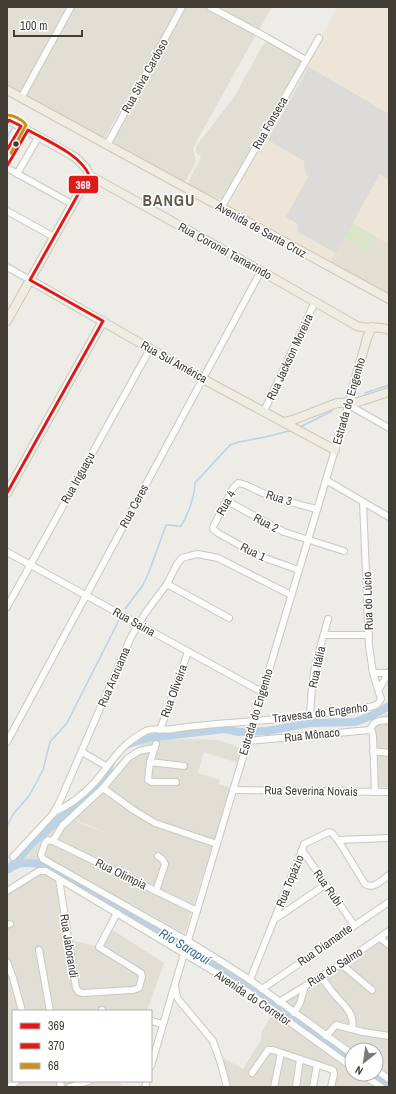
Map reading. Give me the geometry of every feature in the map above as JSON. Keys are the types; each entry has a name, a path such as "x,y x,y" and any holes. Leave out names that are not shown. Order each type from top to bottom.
{"main road":[{"name":"Avenida de Santa Cruz","path":"7,90 389,299"},
{"name":"Rua Coronel Tamarindo","path":"8,121 39,136 75,157 86,168 89,175 262,271 357,326 364,328 383,328 389,330"},
{"path":"7,321 89,175"},
{"name":"Rua Sul América","path":"30,280 203,379 335,450"},
{"path":"7,493 103,321"},
{"name":"Estrada do Engenho","path":"348,403 366,338 372,327"},
{"path":"288,424 293,420 337,403 365,400 389,392"}],"street":[{"path":"21,98 71,7"},
{"name":"Rua Silva Cardoso","path":"107,145 182,7"},
{"path":"210,7 306,60"},
{"name":"Rua Fonseca","path":"221,208 318,38"},
{"path":"17,174 39,136"},
{"path":"7,168 72,204"},
{"path":"7,211 54,237"},
{"name":"Rua Sul América","path":"7,267 30,280"},
{"name":"Rua Ceres","path":"7,742 262,271"},
{"name":"Rua Jackson Moreira","path":"264,411 315,302"},
{"name":"Rua Iriguaçu","path":"7,607 150,349"},
{"path":"348,403 389,428"},
{"name":"Estrada do Engenho","path":"152,1062 348,403"},
{"path":"326,480 389,517"},
{"name":"Rua 3","path":"242,483 263,493 317,509"},
{"name":"Rua 4","path":"213,527 236,484 242,483"},
{"name":"Rua 2","path":"227,501 284,532 344,551"},
{"name":"Rua do Lúcio","path":"363,502 370,655 373,673 381,699"},
{"name":"Rua 1","path":"213,527 213,529 218,533 259,556 299,570"},
{"name":"Rua Saina","path":"7,552 262,692"},
{"name":"Rua Araruama","path":"13,857 54,812 138,624 167,584 174,569 182,558 198,554 218,558 291,595"},
{"path":"167,584 229,618"},
{"name":"Rua Itália","path":"310,715 315,666 328,619"},
{"path":"324,635 369,635"},
{"name":"Rua Oliveira","path":"160,730 188,652"},
{"path":"373,673 389,672"},
{"path":"379,689 389,672"},
{"name":"Travessa do Engenho","path":"54,812 63,808 85,791 125,744 148,730 253,724 375,706 381,699"},
{"path":"375,792 371,733 372,724 376,721 389,720"},
{"name":"Rua Mônaco","path":"248,739 371,733"},
{"path":"53,841 66,822 103,788 128,758 139,751 155,746 147,778 149,782 176,782"},
{"path":"373,751 389,752"},
{"path":"82,752 106,766"},
{"path":"150,762 184,766"},
{"path":"103,788 155,823 217,844"},
{"name":"Rua Severina Novais","path":"233,790 389,792"},
{"name":"Rua Topázio","path":"250,980 302,850 302,846 305,843 329,832 332,833 338,840 389,838"},
{"name":"Avenida do Corretor","path":"53,841 48,840 45,843 41,853 42,859 186,947 344,1061"},
{"path":"338,840 365,884 368,886 373,886 389,875"},
{"name":"Rua Olimpia","path":"53,841 196,911"},
{"name":"Rua Rubi","path":"302,850 325,886 354,925"},
{"path":"156,891 163,874 165,864 164,860 158,856"},
{"name":"Avenida do Corretor","path":"7,891 39,871 46,871 117,913 250,980 344,1048"},
{"name":"Rua Jaborandi","path":"59,879 76,988 79,992 133,990 139,988 142,977 141,973 99,947 117,913"},
{"path":"274,919 325,886"},
{"name":"Rua Diamante","path":"262,989 389,902"},
{"name":"Rua do Salmo","path":"279,1002 341,964 389,931"},
{"path":"380,938 389,945"},
{"path":"39,950 50,1010"},
{"path":"7,962 22,1010"},
{"path":"341,964 372,990"},
{"path":"321,976 330,989 345,1005 353,1023 352,1029"},
{"path":"175,984 176,993 181,1003 213,1041 227,1087"},
{"path":"294,1013 300,1002 305,986"},
{"path":"152,1021 163,1024"},
{"path":"326,1036 336,1025 363,1032 389,1036"},
{"path":"252,1073 268,1050 273,1050 334,1071 331,1087"},
{"path":"274,1087 281,1053"},
{"path":"296,1087 300,1059"},
{"path":"313,1087 317,1065"},
{"path":"70,1087 86,1082"}],"shaded area":[{"path":"7,7 68,7 28,79 21,90 17,92 7,87"},
{"path":"75,7 179,7 105,137 102,138 27,97 26,94"},
{"path":"185,7 206,7 255,36 193,148 196,162 184,183 111,143 111,140"},
{"path":"214,7 272,7 259,30"},
{"path":"338,7 389,7 389,244 352,223 330,262 231,208 229,202"},
{"path":"267,42 299,59 302,63 224,199 219,199 187,185 201,157 196,153 196,146 234,97 263,45"},
{"path":"309,67 389,114 389,180 380,174 336,253 298,232 298,224 286,217 308,177 305,171 304,161 268,140"},
{"path":"352,223 389,244 389,294 330,262"},
{"path":"389,713 389,787 375,788 371,720"},
{"path":"159,740 219,740 241,748 238,763 204,752 198,773 220,780 219,784 231,788 185,934 51,860 48,864 20,861 67,815 86,798 119,762 143,743","holes":["67,815 78,821 109,834 82,824"]},
{"path":"43,871 54,878 60,895 71,940 95,946 101,945 111,929 164,963 147,1010 12,1010 12,1082 120,1082 122,1087 7,1087 7,894"},
{"path":"389,933 389,1074 384,1071 384,1042 344,1043 283,1000"},
{"path":"273,1014 344,1064 344,1082 372,1083 370,1087 332,1087 334,1070 316,1064 312,1087 230,1087 223,1060 224,1058 243,1069 261,1040 262,1031"}],"green space":[{"path":"352,223 374,236 366,251 344,238"}],"waterway":[{"path":"7,137 13,127"},
{"path":"365,393 389,385"},
{"path":"300,427 332,411"},
{"path":"125,609 143,585 166,525 181,526 191,505 195,483 230,445 293,430"},
{"path":"7,826 14,813 29,796 43,770 50,742 67,723 120,618"},
{"path":"125,746 148,738 225,729 239,732 267,731 310,723 355,722 371,716 389,706"},
{"path":"9,869 30,845 104,780 111,762"},
{"name":"Rio Sarapuí","path":"12,867 26,863 50,866 229,972 344,1052"},
{"name":"Rio Sarapuí","path":"384,1080 389,1084"}],"transit line":[{"name":"68","path":"7,115 18,118 26,125 11,153"},
{"name":"370","path":"7,123 9,120 21,126 7,150"},
{"name":"369","path":"7,166 28,130 71,154 85,167 89,175 30,280 103,321 7,493"}],"district":[{"name":"BANGU","path":"169,200"}]}
